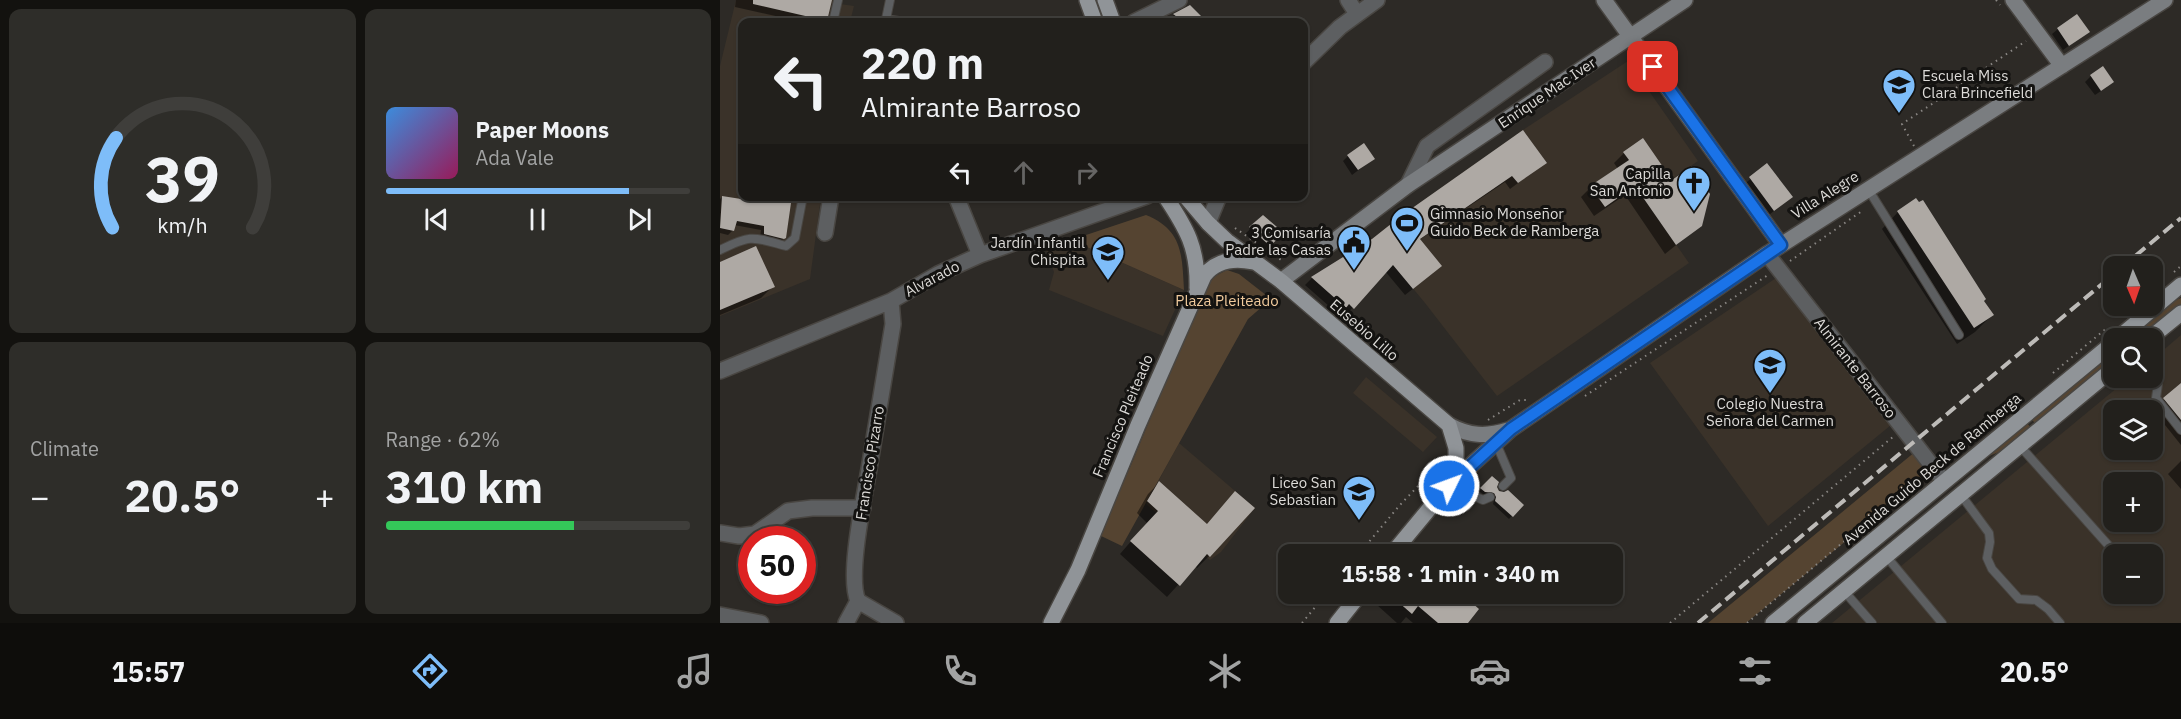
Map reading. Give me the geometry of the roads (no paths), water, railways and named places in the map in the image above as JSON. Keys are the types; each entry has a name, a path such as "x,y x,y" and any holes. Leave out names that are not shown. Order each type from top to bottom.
{"main road":[{"path":"1087,0 1092,18"},
{"path":"1105,0 1112,18"},
{"path":"1604,0 1781,245"},
{"name":"Enrique Mac Iver","path":"1281,281 1408,185 1685,0"},
{"path":"2013,0 2062,66"},
{"name":"Villa Alegre","path":"1400,544 1449,486 1511,429 1767,254 2165,0"},
{"path":"1168,201 1184,224 1193,245 1197,288"},
{"name":"Eusebio Lillo","path":"1189,201 1208,223 1281,281 1449,425"},
{"name":"Francisco Pleiteado","path":"1051,623 1078,570 1197,288 1207,272 1217,264 1240,260 1256,263"},
{"name":"Avenida Guido Beck de Ramberga","path":"2129,328 2181,285"},
{"path":"2163,328 2181,313"},
{"name":"Avenida Guido Beck de Ramberga","path":"1773,623 2103,350"},
{"path":"1805,623 2103,377"},
{"path":"1449,425 1456,448 1456,463 1449,486"},
{"name":"Villa Alegre","path":"1449,425 1471,434 1496,434 1511,429"},
{"path":"1944,481 1957,486 1973,484"},
{"path":"1942,510 1947,494 1944,481"},
{"path":"1337,623 1351,604"}],"street":[{"path":"1155,18 1179,0"},
{"path":"1348,0 1357,14"},
{"path":"1308,58 1324,41 1377,0"},
{"name":"Enrique Mac Iver","path":"1408,185 1427,146 1545,62"},
{"path":"825,233 830,201"},
{"path":"958,201 980,255"},
{"name":"Alvarado","path":"720,371 891,301 938,274 980,255 1133,201"},
{"path":"1208,223 1217,201"},
{"name":"Almirante Barroso","path":"1767,254 1944,481"},
{"name":"Francisco Pizarro","path":"858,601 854,591 854,574 862,508 893,324 891,301"},
{"path":"720,533 739,536 755,534 788,511 812,508 862,508"},
{"path":"846,623 858,601 896,623"},
{"path":"720,615 761,623"}],"lane":[{"path":"834,18 838,0"},
{"path":"886,18 890,0"},
{"path":"1868,189 1959,335"},
{"path":"720,250 754,237 786,246 795,238 802,201"},
{"path":"2157,388 2156,398 2181,430"},
{"path":"1496,443 1510,478 1503,486"},
{"path":"2020,446 2106,544"},
{"path":"1449,486 1483,500 1490,497"},
{"path":"1960,495 1989,533 1987,558 1992,569 2019,598 2036,600 2048,609 2060,623"},
{"path":"1886,556 1942,623"},
{"path":"1844,591 1872,623"}],"railway":[{"path":"2135,256 2181,218"},
{"path":"1698,623 2103,283"}],"place":[{"name":"Escuela Miss Clara Brincefield","path":"1899,114"},
{"name":"Capilla San Antonio","path":"1694,212"},
{"name":"Gimnasio Monseñor Guido Beck de Ramberga","path":"1407,252"},
{"name":"3 Comisaría Padre las Casas","path":"1354,271"},
{"name":"Jardín Infantil Chispita","path":"1108,281"},
{"name":"Colegio Nuestra Señora del Carmen","path":"1770,394"},
{"name":"Liceo San Sebastian","path":"1359,521"}],"park label":[{"name":"Plaza Pleiteado","path":"1227,301"}]}
